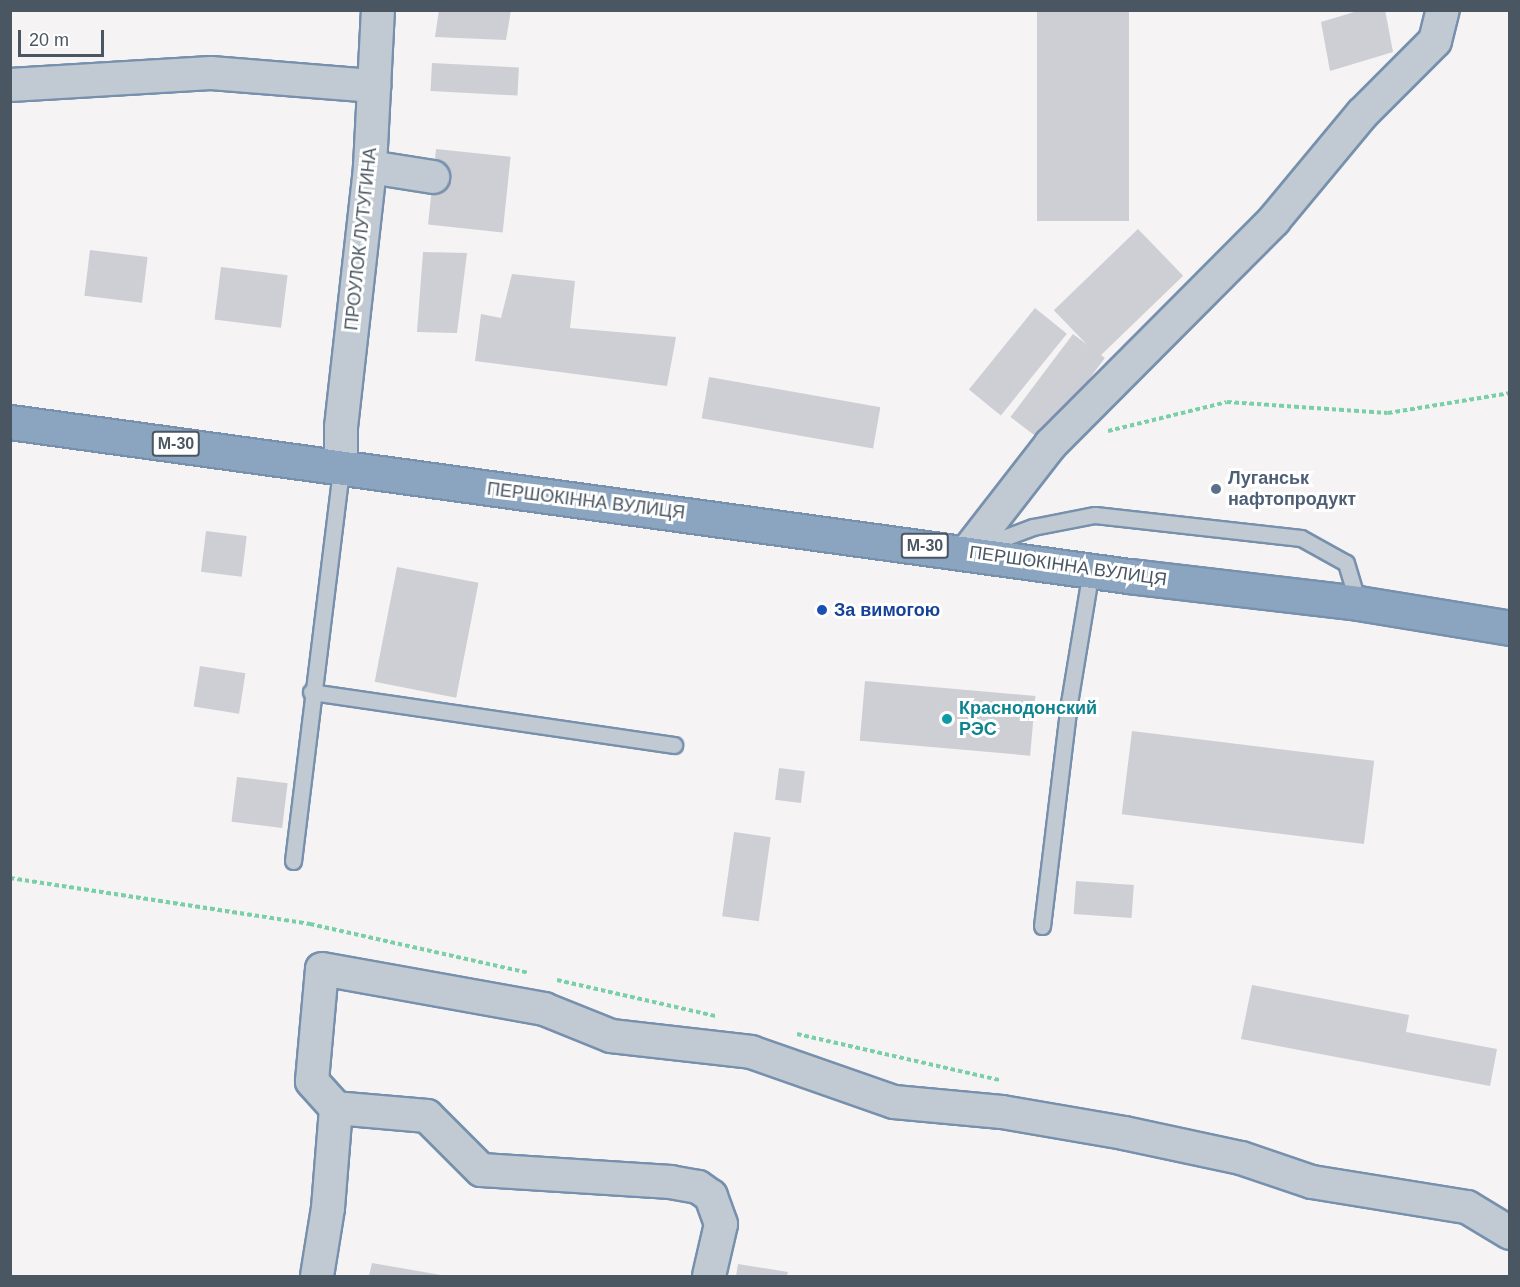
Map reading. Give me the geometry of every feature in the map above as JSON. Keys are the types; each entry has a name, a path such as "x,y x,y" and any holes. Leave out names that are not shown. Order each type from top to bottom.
{"highway":[{"name":"М-30","path":"10,422 341,468"},
{"name":"ПЕРШОКІННА ВУЛИЦЯ","path":"341,468 968,551 1091,570 1358,603 1509,628"}],"street":[{"name":"ПРОУЛОК ЛУТУГИНА","path":"341,468 341,427 370,167 378,10"},
{"path":"968,551 1051,444 1274,220 1362,114 1435,41 1443,10"},
{"path":"10,85 211,73 374,86"},
{"path":"370,167 432,177"},
{"path":"709,1276 722,1224 711,1196 698,1187 670,1182 481,1170 427,1116 336,1108 312,1081 322,969 544,1009 611,1036 750,1052 894,1102 1002,1112 1124,1133 1241,1158 1312,1182 1467,1207 1509,1233"},
{"path":"317,1276 328,1209 336,1108"}],"lane":[{"path":"293,861 311,692 341,468"},
{"path":"968,551 1033,528 1095,515 1301,538 1346,563 1358,603"},
{"path":"1042,926 1070,703 1091,570"},
{"path":"311,692 674,745"}],"path":[{"path":"1106,431 1227,402 1388,413 1509,393"}],"building":[{"path":"439,10 511,10 506,40 435,37"},
{"path":"1037,10 1129,10 1129,221 1037,221"},
{"path":"1361,10 1385,10 1393,52 1330,71 1321,22"},
{"path":"432,63 519,68 517,96 431,91"},
{"path":"436,149 511,157 503,232 428,225"},
{"path":"1138,229 1183,276 1099,357 1054,310"},
{"path":"90,250 148,257 142,303 84,296"},
{"path":"423,252 467,253 457,333 417,332"},
{"path":"221,267 288,275 281,328 215,320"},
{"path":"512,274 575,281 570,328 676,337 667,386 475,361 481,314 501,318"},
{"path":"1035,308 1067,334 1001,415 969,390"},
{"path":"1073,334 1105,358 1042,441 1010,417"},
{"path":"709,377 880,407 873,449 702,418"},
{"path":"206,531 247,536 242,577 201,572"},
{"path":"397,567 478,583 456,698 375,682"},
{"path":"200,666 245,673 239,714 194,706"},
{"name":"Краснодонский РЭС","path":"865,681 1035,696 1030,756 860,741"},
{"path":"1132,731 1374,761 1364,844 1122,814"},
{"path":"779,768 805,771 801,803 775,800"},
{"path":"237,777 288,783 282,828 232,822"},
{"path":"734,832 771,837 759,921 722,916"},
{"path":"1076,881 1134,885 1132,918 1074,914"},
{"path":"1252,985 1409,1015 1406,1032 1497,1049 1490,1086 1241,1039"},
{"path":"372,1263 441,1275 441,1276 369,1276"},
{"path":"738,1264 788,1272 787,1276 736,1276"}],"place":[{"name":"Луганськ нафтопродукт","path":"1216,489"},
{"name":"За вимогою","path":"822,610"},
{"name":"Краснодонский РЭС","path":"947,719"}]}
